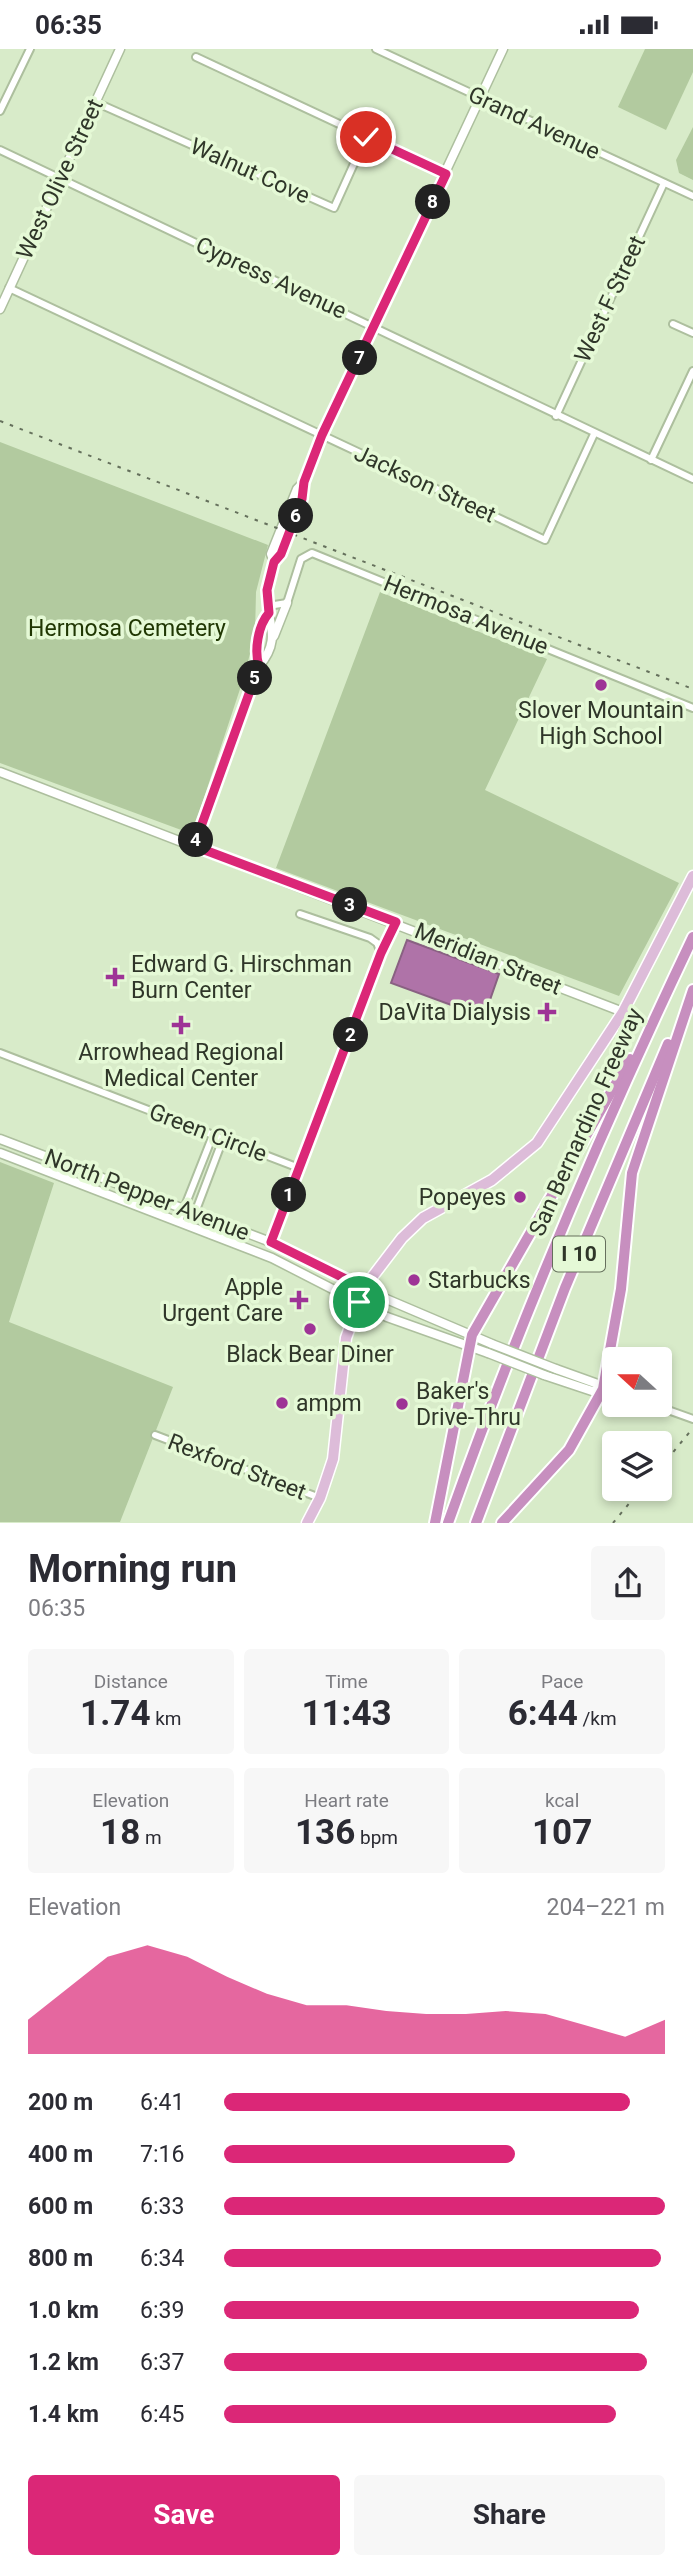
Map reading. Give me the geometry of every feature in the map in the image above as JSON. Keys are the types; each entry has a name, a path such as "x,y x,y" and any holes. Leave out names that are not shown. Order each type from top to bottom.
{"highway":[{"name":"San Bernardino Freeway","path":"448,1523 541,1277 645,1036 693,937"},
{"name":"San Bernardino Freeway","path":"476,1523 635,1117 693,991"},
{"path":"614,1347 632,1173 693,991"},
{"path":"435,1523 470,1341 623,1069 645,1036"},
{"path":"502,1523 569,1450 602,1401"}],"main road":[{"path":"307,1523 320,1498 334,1450 343,1352 359,1302 366,1289 383,1261 423,1218 492,1180 537,1143 623,1012 693,876"}],"street":[{"path":"0,111 30,49"},
{"name":"West Olive Street","path":"0,309 120,49"},
{"name":"Grand Avenue","path":"376,49 693,196"},
{"path":"272,639 274,630 268,610 267,590 274,562 281,554 302,499 304,482 322,435 375,328 503,49"},
{"path":"196,57 446,174"},
{"name":"Walnut Cove","path":"95,103 334,208 366,137"},
{"name":"Cypress Avenue","path":"0,150 693,479"},
{"name":"West F Street","path":"556,416 664,183"},
{"name":"Jackson Street","path":"9,288 545,540 594,434"},
{"path":"673,324 693,333"},
{"path":"651,460 693,371"},
{"name":"Hermosa Avenue","path":"287,603 301,559 312,553 693,708"},
{"path":"259,666 256,656 263,620 268,610 287,603"},
{"path":"194,846 259,666 287,603"},
{"name":"Meridian Street","path":"0,772 396,922 623,1012"},
{"path":"300,914 370,938 377,943 381,953"},
{"path":"271,1242 381,953 396,922"},
{"name":"Green Circle","path":"0,1053 299,1168"},
{"path":"179,1221 213,1135"},
{"name":"North Pepper Avenue","path":"0,1139 271,1242 470,1341 488,1353 519,1365 554,1373"},
{"path":"190,1226 223,1139"},
{"name":"North Pepper Avenue","path":"0,1153 272,1258 413,1328 492,1344 554,1373"},
{"path":"211,1234 213,1231 240,1231"},
{"path":"554,1373 602,1389"},
{"path":"672,1412 693,1419"},
{"name":"Rexford Street","path":"155,1435 320,1498"}],"green space":[{"path":"645,49 693,49 693,72 666,130 618,107"},
{"path":"693,127 693,180 679,173 676,160"},
{"name":"Hermosa Cemetery","path":"0,442 268,545 256,592 255,635 243,680 192,834 0,763"},
{"path":"380,592 547,659 485,790 679,883 619,996 276,868"},
{"path":"0,1162 54,1183 9,1322 173,1387 120,1522 0,1522"}],"shaded area":[{"path":"407,940 499,974 484,1017 391,983"}],"railway":[{"path":"0,421 693,689"},
{"path":"672,1453 693,1428"},
{"path":"613,1523 631,1501"}],"place":[{"name":"Slover Mountain High School","path":"601,685"},
{"name":"Edward G. Hirschman Burn Center","path":"115,977"},
{"name":"DaVita Dialysis","path":"547,1012"},
{"name":"Arrowhead Regional Medical Center","path":"181,1025"},
{"name":"Popeyes","path":"520,1197"},
{"name":"Starbucks","path":"414,1280"},
{"name":"Apple Urgent Care","path":"299,1300"},
{"name":"Black Bear Diner","path":"310,1329"},
{"name":"ampm","path":"282,1403"},
{"name":"Baker's Drive-Thru","path":"402,1404"}],"route":[{"path":"359,1302 366,1289 271,1242 381,959 381,953 396,922 194,846 259,666 256,656 263,620 269,613 267,590 274,562 281,554 302,499 304,482 322,435 446,174 366,137"}]}
